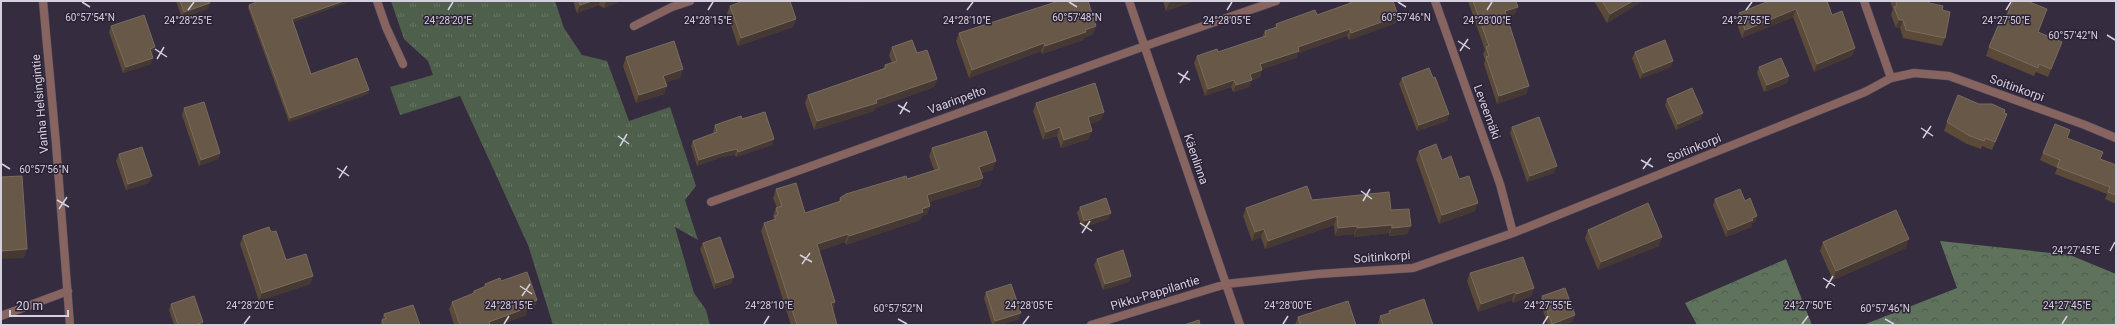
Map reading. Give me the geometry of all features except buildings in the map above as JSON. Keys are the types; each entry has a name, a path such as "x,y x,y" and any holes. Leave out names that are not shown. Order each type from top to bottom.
{"street":[{"name":"Vanha Helsingintie","path":"43,1 70,325"},
{"path":"377,1 386,27 403,64"},
{"path":"634,26 672,7 690,1"},
{"name":"Käenlinna","path":"1129,1 1240,325"},
{"name":"Vaarinpelto","path":"710,202 1145,46 1276,1"},
{"name":"Leveemäki","path":"1435,1 1500,184 1513,233"},
{"path":"1864,1 1891,78"},
{"name":"Soitinkorpi","path":"1226,284 1318,274 1413,268 1513,233 1865,92 1891,78 1914,73 1949,76 2085,125 2116,138"},
{"name":"Pikku-Pappilantie","path":"1091,325 1226,284"},
{"path":"1,316 68,291"}],"green space":[{"path":"391,1 555,1 564,28 582,55 607,61 629,121 670,107 696,186 685,200 698,240 675,227 694,293 706,310 710,325 553,325 528,245 460,96 400,115 390,87 433,75 428,61 404,39"},
{"path":"1940,241 2070,255 2116,274 2116,325 1863,325 1957,288"},
{"path":"1786,259 1812,325 1697,325 1685,303"}]}
